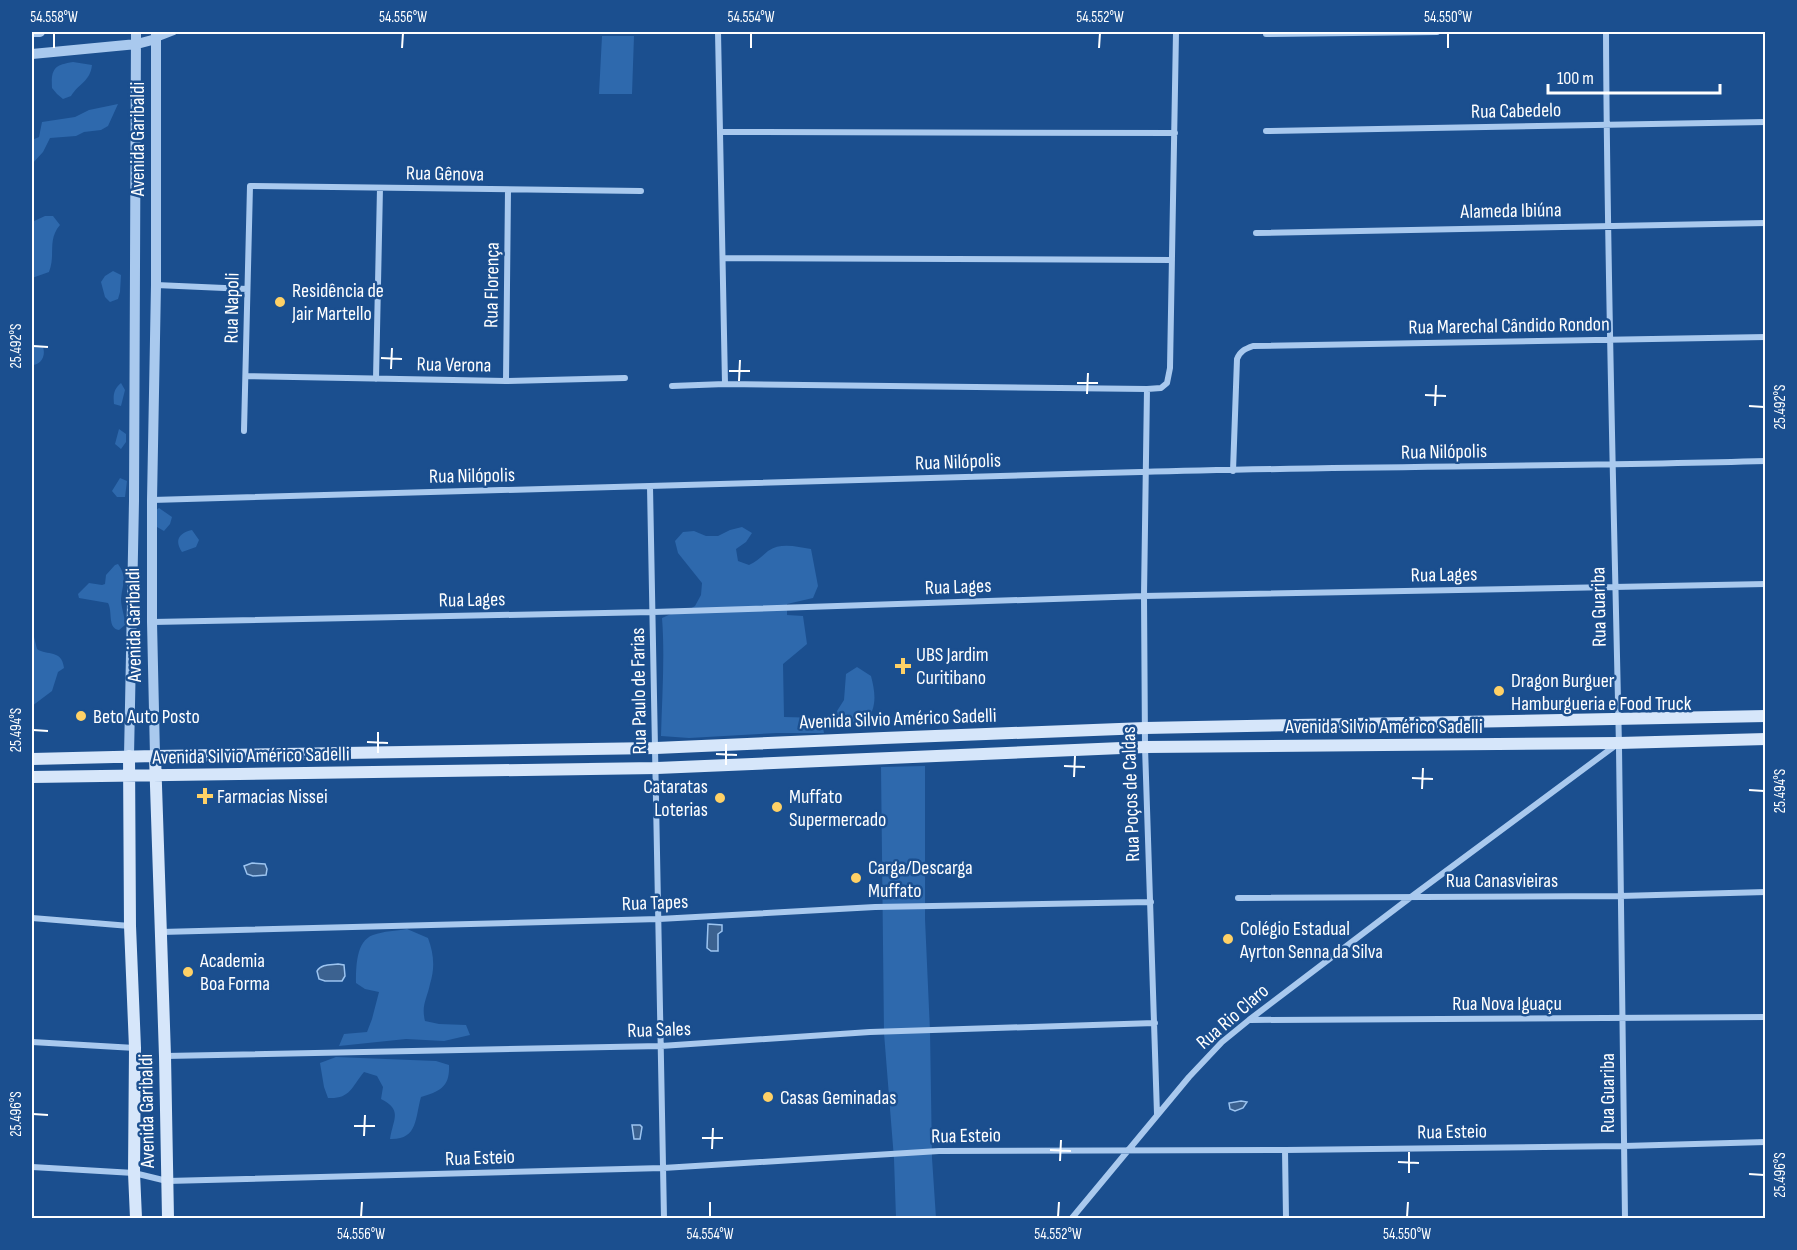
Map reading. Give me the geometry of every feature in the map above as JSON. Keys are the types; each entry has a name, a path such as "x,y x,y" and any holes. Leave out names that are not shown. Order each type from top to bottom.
{"main road":[{"name":"Avenida Silvio Américo Sadelli","path":"32,759 656,748 1144,728 1766,716"},
{"path":"1007,733 1009,753"},
{"name":"Avenida Silvio Américo Sadelli","path":"32,777 657,768 1145,747 1619,743 1766,739"},
{"path":"391,752 392,772"},
{"name":"Avenida Garibaldi","path":"129,756 136,1218"},
{"name":"Avenida Garibaldi","path":"155,756 168,1218"}],"street":[{"path":"32,32 40,32"},
{"name":"Avenida Garibaldi","path":"129,756 134,501 136,32"},
{"path":"32,54 136,44 156,35 174,32"},
{"path":"718,32 725,384"},
{"path":"672,386 725,384 1161,388 1167,383 1170,368 1176,32"},
{"path":"1266,34 1437,32"},
{"name":"Rua Guariba","path":"1606,32 1607,225 1614,465 1625,1218"},
{"name":"Avenida Garibaldi","path":"155,756 152,471 156,285 156,35"},
{"name":"Rua Cabedelo","path":"1266,130 1766,122"},
{"path":"721,132 1175,133"},
{"name":"Rua Gênova","path":"250,186 641,191"},
{"name":"Rua Napoli","path":"244,431 250,186"},
{"path":"376,379 380,188"},
{"name":"Rua Florença","path":"506,381 508,190"},
{"name":"Alameda Ibiúna","path":"1256,233 1766,223"},
{"path":"723,258 1172,260"},
{"path":"134,285 247,290"},
{"name":"Rua Marechal Cândido Rondon","path":"1233,471 1237,359 1243,350 1253,346 1766,337"},
{"name":"Rua Verona","path":"246,376 506,381 625,378"},
{"name":"Rua Poços de Caldas","path":"1147,389 1144,728 1157,1115"},
{"name":"Rua Nilópolis","path":"152,500 1145,472 1766,461"},
{"path":"134,471 152,471"},
{"name":"Rua Paulo de Farias","path":"650,487 664,1218"},
{"path":"134,501 152,500"},
{"name":"Rua Lages","path":"152,622 653,612 1144,596 1766,584"},
{"name":"Rua Rio Claro","path":"1072,1218 1197,1068 1222,1042 1411,897 1619,743"},
{"name":"Rua Canasvieiras","path":"1238,898 1620,896 1766,892"},
{"name":"Rua Tapes","path":"160,932 659,919 876,908 1150,902"},
{"path":"32,918 130,926"},
{"name":"Rua Nova Iguaçu","path":"1249,1020 1766,1017"},
{"name":"Rua Sales","path":"165,1056 661,1046 870,1032 1155,1023"},
{"path":"32,1042 135,1048"},
{"name":"Rua Esteio","path":"32,1167 134,1173 167,1181 663,1168 939,1151 1286,1150 1766,1142"},
{"path":"1286,1150 1286,1218"}],"shaded area":[{"path":"602,36 634,36 632,94 599,94"},
{"path":"73,62 92,65 91,71 87,79 71,96 63,99 52,88 53,72 62,65"},
{"path":"118,104 108,126 76,136 50,138 43,152 32,164 32,140 39,137 42,122 75,117 89,110"},
{"path":"45,216 53,216 60,225 54,236 49,272 32,278 32,222"},
{"path":"113,271 121,275 120,292 118,299 110,302 105,297 101,282"},
{"path":"32,346 43,347 43,357 40,362 32,365"},
{"path":"121,383 125,390 121,406 114,404 114,397 115,390"},
{"path":"119,429 126,434 126,442 121,449 115,444"},
{"path":"120,478 127,481 125,497 117,497 112,491"},
{"path":"159,508 172,517 164,531 157,527 153,512"},
{"path":"742,527 752,533 746,542 736,549 738,561 749,565 773,548 789,546 811,549 818,586 813,598 787,604 787,615 803,616 807,644 783,664 784,717 821,718 824,733 689,738 661,736 662,618 673,613 685,612 695,606 701,595 702,583 678,553 675,541 683,532 694,531 706,536 718,536"},
{"path":"192,530 199,540 196,547 182,552 178,544 179,538"},
{"path":"118,564 124,578 121,599 125,625 119,630 113,626 108,603 79,598 78,594 89,583 105,584 106,575"},
{"path":"32,635 37,649 57,655 63,662 64,668 58,672 52,691 32,706 34,664"},
{"path":"857,667 871,676 874,689 873,707 864,724 840,722 837,711 844,700 846,674"},
{"path":"925,766 925,919 936,1218 896,1218 894,1159 884,1033 881,767"},
{"path":"252,863 265,864 266,875 247,874 244,866"},
{"path":"708,924 722,925 722,931 718,934 718,951 711,951 707,948"},
{"path":"407,929 428,938 432,950 433,972 424,1006 425,1021 466,1025 470,1035 444,1041 406,1039 339,1046 344,1034 367,1032 379,992 365,989 356,983 358,955 363,943 373,935"},
{"path":"344,965 345,976 342,981 319,979 317,971 321,967"},
{"path":"336,1057 436,1061 449,1065 449,1072 446,1083 442,1087 434,1093 421,1097 411,1132 406,1136 390,1139 394,1111 388,1103 381,1099 383,1087 377,1076 364,1072 346,1094 341,1097 328,1098 320,1063"},
{"path":"1247,1102 1243,1108 1235,1111 1230,1109 1229,1103"},
{"path":"632,1125 642,1127 640,1139 634,1139"}],"place":[{"name":"Residência de Jair Martello","path":"280,302"},
{"name":"UBS Jardim Curitibano","path":"903,666"},
{"name":"Dragon Burguer Hamburgueria e Food Truck","path":"1499,691"},
{"name":"Beto Auto Posto","path":"81,716"},
{"name":"Farmacias Nissei","path":"205,796"},
{"name":"Cataratas Loterias","path":"720,798"},
{"name":"Muffato Supermercado","path":"777,807"},
{"name":"Carga/Descarga Muffato","path":"856,878"},
{"name":"Colégio Estadual Ayrton Senna da Silva","path":"1228,939"},
{"name":"Academia Boa Forma","path":"188,972"},
{"name":"Casas Geminadas","path":"768,1097"}]}
